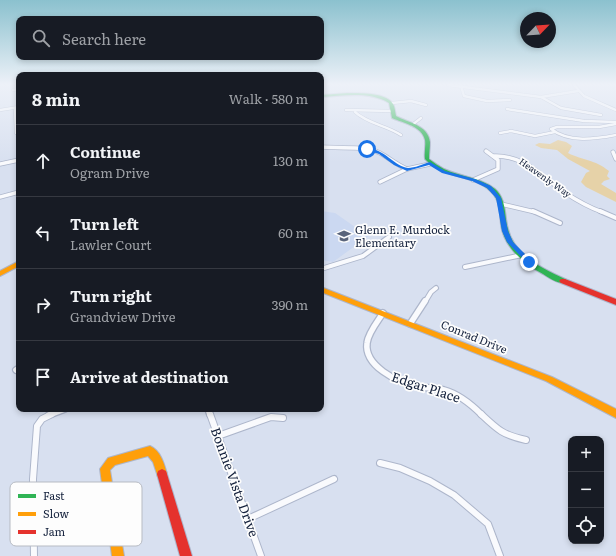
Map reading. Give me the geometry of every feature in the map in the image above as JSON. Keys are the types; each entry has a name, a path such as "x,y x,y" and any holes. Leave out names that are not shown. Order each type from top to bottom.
{"street":[{"path":"15,111 16,133"},
{"path":"350,111 393,111 393,114 397,119 423,131 427,136 426,156 430,164 443,172 473,180 494,191 501,204 505,231 510,242 522,255 550,275 616,302"},
{"path":"519,111 584,121 616,123"},
{"path":"578,111 601,115"},
{"path":"355,112 362,117 391,128 401,135"},
{"path":"412,125 421,118"},
{"path":"616,123 599,127 556,127 551,129 567,136 591,140 616,135"},
{"path":"500,133 513,132 536,136 555,132"},
{"path":"324,147 353,148 374,151 407,170"},
{"path":"473,180 498,169 500,164 494,156 486,151"},
{"path":"613,152 616,159"},
{"name":"Heavenly Way","path":"494,156 507,155 520,159 572,198 616,218"},
{"path":"0,164 16,161"},
{"path":"380,182 407,170 430,164"},
{"path":"0,197 16,193"},
{"path":"501,204 530,210 560,223"},
{"path":"324,268 362,256 389,237"},
{"path":"465,268 522,255"},
{"path":"0,274 16,265"},
{"path":"410,324 431,292 436,288"},
{"name":"Conrad Drive","path":"324,290 549,379 616,414"},
{"name":"Edgar Place","path":"384,313 367,341 367,351 376,367 404,382 416,386 444,390 468,401 497,428 508,436 526,440"},
{"path":"33,482 33,461 37,426 40,419 57,412"},
{"name":"Bonnie Vista Drive","path":"209,412 261,556"},
{"path":"218,436 271,417 283,418"},
{"path":"106,482 104,469 112,461 150,452 152,453 157,458 186,556"},
{"path":"380,464 400,468 430,481 454,495 488,524 500,556"},
{"path":"248,518 334,479"},
{"path":"34,546 34,556"},
{"path":"116,546 118,556"}],"shaded area":[{"path":"558,140 566,142 572,146 568,153 599,164 609,171 607,176 610,179 601,184 616,193 616,202 586,187 581,182 586,173 590,171 568,159 557,150 541,148 535,145 539,143 550,144"},
{"name":"Glenn E. Murdock Elementary","path":"324,211 335,213 355,227 365,228 370,231 370,235 333,262 324,260"}],"traffic: fast":[{"path":"393,111 394,117 414,125 426,135 427,159 434,166 451,174 476,181 492,190 499,198 501,203 505,230 514,247 536,267 563,281"}],"traffic: slow":[{"path":"0,274 16,265"},
{"path":"324,290 549,379 616,414"},
{"path":"107,482 105,469 112,461 150,451 157,459 162,474"},
{"path":"117,546 118,556"}],"traffic: jam":[{"path":"563,281 616,302"},
{"path":"162,474 186,556"}],"place":[{"name":"Glenn E. Murdock Elementary","path":"344,236"}],"route":[{"path":"367,149 384,155 407,170 430,164 443,172 473,180 489,187 496,193 501,204 505,231 510,242 529,262"}]}
